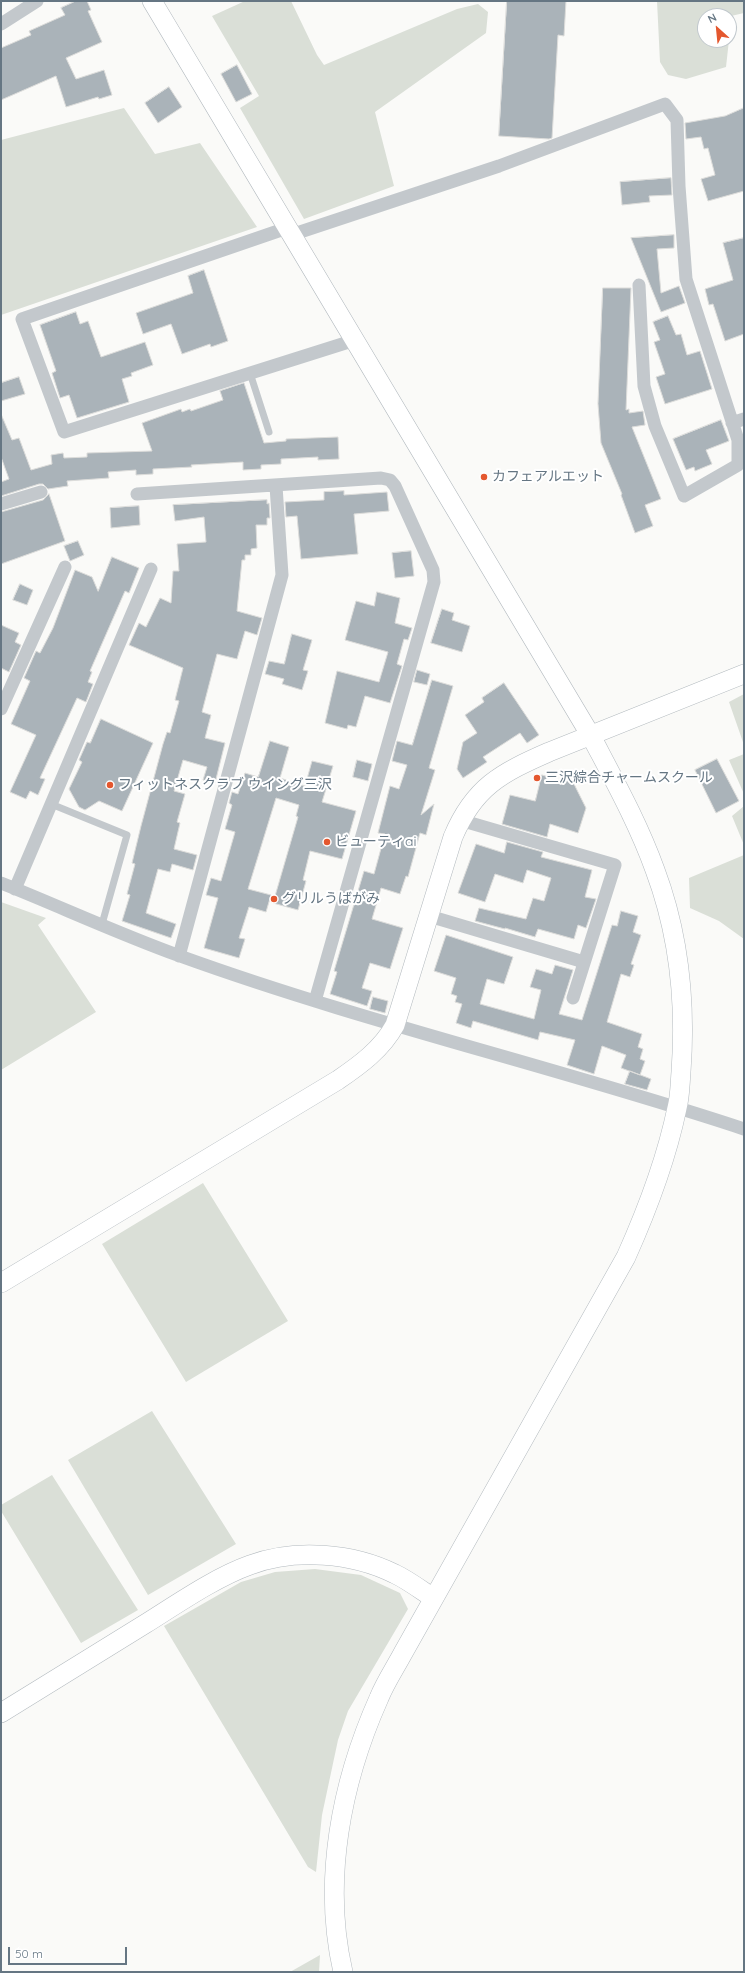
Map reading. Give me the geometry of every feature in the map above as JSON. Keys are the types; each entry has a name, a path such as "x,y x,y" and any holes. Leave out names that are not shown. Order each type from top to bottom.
{"street":[{"path":"1,24 37,1"},
{"path":"152,1 591,736 638,828 667,907 676,946 681,989 683,1043 678,1107 649,1207 626,1257 433,1598 379,1698 360,1745 350,1778 337,1848 334,1891 343,1972"},
{"path":"355,340 64,432 22,318 289,231 499,166 665,104 677,120 679,186 686,279 738,421 738,465 684,496 654,426 644,386 639,285"},
{"path":"138,494 381,478 390,480 395,486 433,570 434,582 315,1001"},
{"path":"179,956 282,575 276,486"},
{"path":"1,504 41,492"},
{"path":"1,709 65,567"},
{"path":"15,889 151,568"},
{"path":"1,1283 338,1080 359,1066 388,1038 395,1025 453,837 460,820 470,804 498,778 518,766 744,674"},
{"path":"460,820 615,865 573,998"},
{"path":"1,883 179,956 315,1001 678,1107 744,1129"},
{"path":"429,916 584,962"},
{"path":"1,1713 222,1578 250,1564 280,1557 309,1555 337,1557 369,1564 395,1574 433,1598"}],"lane":[{"path":"250,373 269,432"},
{"path":"51,804 127,835 102,924"}],"shaded area":[{"path":"245,1 291,1 317,55 324,65 457,9 478,4 488,12 486,33 375,112 394,186 304,219 240,108 259,96 212,16"},
{"path":"657,1 744,1 744,13 737,15 737,8 697,8 697,48 728,48 726,67 686,79 668,75 660,62"},
{"path":"124,108 155,154 200,143 257,227 1,315 1,140"},
{"path":"744,694 744,745 729,702"},
{"path":"744,754 744,794 729,760"},
{"path":"744,806 744,845 732,816"},
{"path":"744,855 744,939 719,921 690,908 689,878"},
{"path":"1,902 46,918 38,925 96,1012 1,1070"},
{"path":"203,1183 288,1321 186,1382 102,1244"},
{"path":"152,1411 236,1544 148,1595 68,1460"},
{"path":"52,1475 138,1610 81,1643 1,1511 1,1505"},
{"path":"315,1569 361,1575 400,1593 408,1609 348,1711 338,1740 322,1815 316,1872 308,1867 164,1626 241,1582 275,1572"},
{"path":"320,1955 319,1972 290,1972"}],"building":[{"path":"76,1 87,1 91,10 88,11 102,42 66,58 76,79 104,70 112,95 99,99 98,97 66,107 56,76 1,100 1,48 31,35 29,31 65,15 61,8"},
{"path":"507,1 566,1 564,36 558,35 552,138 549,139 499,136"},
{"path":"237,65 252,94 236,102 221,74"},
{"path":"169,87 182,107 158,123 145,103"},
{"path":"744,108 744,191 708,201 701,179 715,175 708,148 704,149 701,137 686,139 685,123 725,116"},
{"path":"671,178 672,195 649,196 650,202 622,205 620,182"},
{"path":"674,235 674,248 657,249 661,293 679,286 685,303 661,312 631,238"},
{"path":"744,238 744,334 725,341 713,304 709,305 705,289 733,280 723,243"},
{"path":"204,270 228,341 211,347 210,344 182,354 171,324 143,334 136,313 193,293 188,276"},
{"path":"603,288 631,288 626,410 629,409 629,413 643,411 645,425 632,427 661,499 645,505 653,526 635,533 621,495 622,494 601,443 598,404"},
{"path":"76,312 80,324 88,321 101,357 145,342 153,365 131,373 132,376 122,379 129,402 77,418 69,395 60,398 52,373 56,371 40,325"},
{"path":"668,316 676,335 681,334 687,355 700,351 712,389 665,404 656,377 665,374 654,342 660,340 653,322"},
{"path":"19,377 25,394 1,401 1,383"},
{"path":"244,383 264,443 286,441 286,439 338,437 339,459 318,460 318,457 281,459 281,464 261,465 261,469 243,470 243,462 153,469 153,474 136,475 136,470 108,472 109,478 67,481 68,486 48,489 43,484 39,484 1,496 1,482 9,479 1,457 1,414 12,440 19,438 31,470 52,464 51,455 63,453 64,458 87,457 87,453 152,451 142,423 181,409 182,412 190,409 191,411 223,400 220,391"},
{"path":"721,420 729,441 706,450 712,464 695,471 694,467 686,470 673,439"},
{"path":"344,491 344,495 387,492 389,511 354,514 358,554 301,559 297,516 286,517 285,502 324,500 324,492"},
{"path":"49,494 65,541 1,564 1,512 43,500"},
{"path":"267,500 267,504 269,503 270,518 267,518 267,525 256,525 257,548 251,549 251,555 245,555 245,560 242,560 237,611 262,618 257,635 245,631 237,659 217,654 202,712 211,715 205,738 225,743 215,783 203,780 207,767 183,760 174,791 185,794 177,822 180,823 174,849 197,855 193,870 172,864 170,872 158,869 146,913 176,924 171,938 122,921 130,895 127,894 135,864 132,863 163,744 167,732 170,733 179,701 175,700 183,668 129,645 139,623 146,627 160,598 171,603 173,571 179,571 177,544 206,542 204,517 175,521 173,505"},
{"path":"139,506 140,525 111,528 110,508"},
{"path":"78,541 84,555 70,561 64,546"},
{"path":"411,551 414,576 395,578 392,553"},
{"path":"112,557 139,568 129,593 125,591 90,671 92,672 88,682 93,684 86,702 77,698 40,778 45,779 38,795 30,791 26,799 10,792 36,735 11,724 30,681 24,678 36,651 40,653 53,628 75,570 92,577 98,591"},
{"path":"20,584 33,590 27,605 13,600"},
{"path":"377,592 400,598 395,623 412,628 408,640 404,639 397,664 402,666 390,703 365,696 356,727 348,725 347,729 325,723 337,671 379,682 388,652 345,640 356,601 374,606"},
{"path":"442,609 454,613 452,620 470,626 462,652 431,643"},
{"path":"1,625 19,633 15,642 21,645 9,672 1,668"},
{"path":"292,634 312,640 303,670 308,671 302,690 282,684 284,679 265,674 269,661 284,664"},
{"path":"417,670 430,674 427,685 414,682"},
{"path":"432,680 453,686 429,768 435,770 421,815 434,804 426,835 420,833 408,877 406,876 400,894 381,888 372,919 403,928 390,969 370,963 362,988 372,991 367,1006 330,994 337,972 334,971 364,871 374,874 385,834 378,833 390,786 399,789 407,765 392,761 397,741 412,745"},
{"path":"504,683 539,735 527,743 520,733 483,757 487,762 463,778 457,769 463,742 477,733 465,715 484,702 482,698"},
{"path":"101,719 153,743 122,811 99,801 85,810 79,807 69,789 82,762 79,760 87,742 90,743"},
{"path":"270,741 289,747 280,778 305,786 312,761 333,766 322,802 356,811 342,859 310,851 303,880 306,881 298,910 273,903 298,817 296,816 299,805 276,798 248,889 271,895 266,912 249,907 239,938 245,939 239,958 204,948 218,898 206,895 211,878 221,881 235,832 225,829 232,805 229,803 232,792 238,794 245,773 258,777"},
{"path":"717,759 739,801 716,813 695,770"},
{"path":"357,760 372,764 368,781 353,777"},
{"path":"542,775 563,781 571,778 586,808 578,833 550,824 547,837 502,824 510,795 535,801"},
{"path":"507,842 543,852 541,857 592,870 585,897 596,899 586,928 578,925 574,939 538,929 535,937 475,921 479,908 526,919 533,898 544,901 551,878 527,870 523,883 495,874 485,902 458,893 476,844 504,853"},
{"path":"621,911 638,916 633,932 641,935 631,964 634,965 630,977 621,974 607,1022 642,1034 638,1047 643,1049 640,1059 645,1061 640,1075 621,1068 626,1055 602,1046 594,1074 567,1065 575,1040 540,1032 538,1040 473,1021 471,1028 456,1023 462,1004 455,1002 457,996 451,994 456,978 434,971 446,935 513,957 504,984 487,979 480,1004 534,1019 541,990 530,987 536,969 552,974 555,965 573,970 559,1014 582,1020 612,925 617,926"},
{"path":"373,997 388,1001 385,1013 370,1009"},
{"path":"630,1071 651,1079 647,1090 625,1084"}],"place":[{"name":"カフェアルエット","path":"484,477"},
{"name":"三沢綜合チャームスクール","path":"537,778"},
{"name":"フィットネスクラブ ウイング三沢","path":"110,785"},
{"name":"ビューティai","path":"327,842"},
{"name":"グリルうばがみ","path":"274,899"}]}
